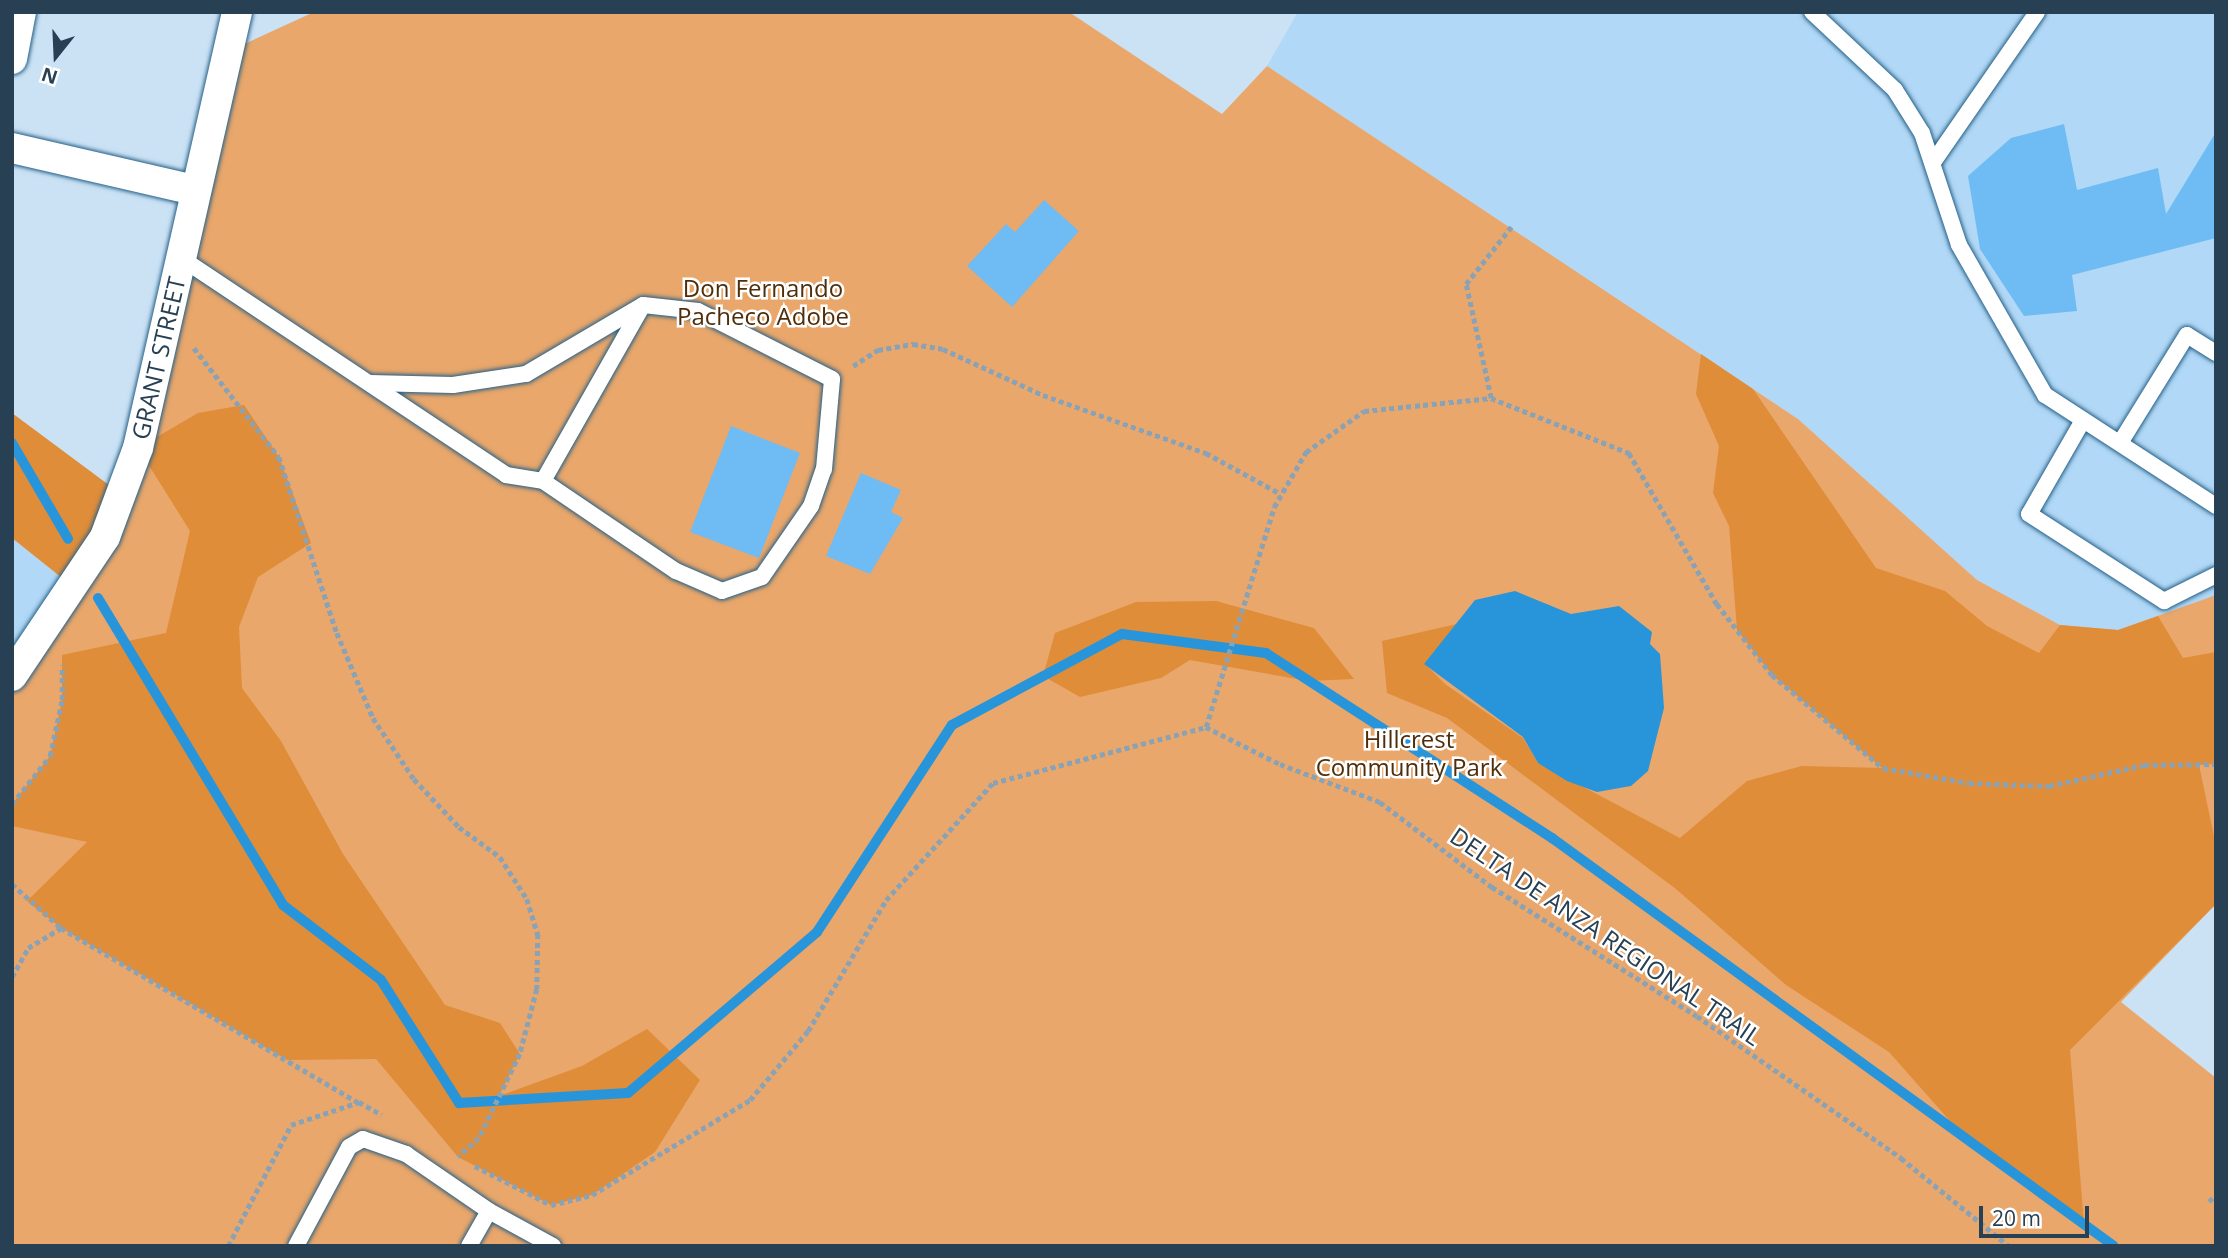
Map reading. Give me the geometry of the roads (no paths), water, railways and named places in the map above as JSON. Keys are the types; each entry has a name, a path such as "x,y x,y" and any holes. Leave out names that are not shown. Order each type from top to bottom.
{"street":[{"path":"12,59 21,12"},
{"name":"GRANT STREET","path":"12,676 105,537 138,448 169,318 194,190 237,12"},
{"path":"12,148 194,190"}],"lane":[{"path":"1812,12 1895,90 1934,161 1959,245 2045,395 2082,422 2120,443 2216,506"},
{"path":"1934,161 2037,12"},
{"path":"181,258 506,475 543,481 676,571 722,591 762,577 811,506 824,469 832,379 698,311 643,305 526,374 453,385 369,383"},
{"path":"543,481 643,305"},
{"path":"2120,443 2187,335 2216,353"},
{"path":"2082,422 2029,514 2164,601 2216,575"},
{"path":"296,1246 349,1147 363,1139 406,1154 489,1211 553,1246"},
{"path":"469,1246 489,1211"}],"water":[{"path":"1515,591 1571,614 1619,606 1652,632 1650,644 1660,654 1664,708 1648,771 1631,786 1597,792 1567,781 1538,763 1523,737 1424,664 1475,600"}],"waterway":[{"path":"12,443 68,539"},
{"path":"98,598 283,905 381,980 459,1103 628,1093 817,932 952,725 1122,634 1266,653 1552,838 2114,1246"}],"park label":[{"name":"Don Fernando Pacheco Adobe","path":"763,302"},
{"name":"Hillcrest Community Park","path":"1409,753"}]}
